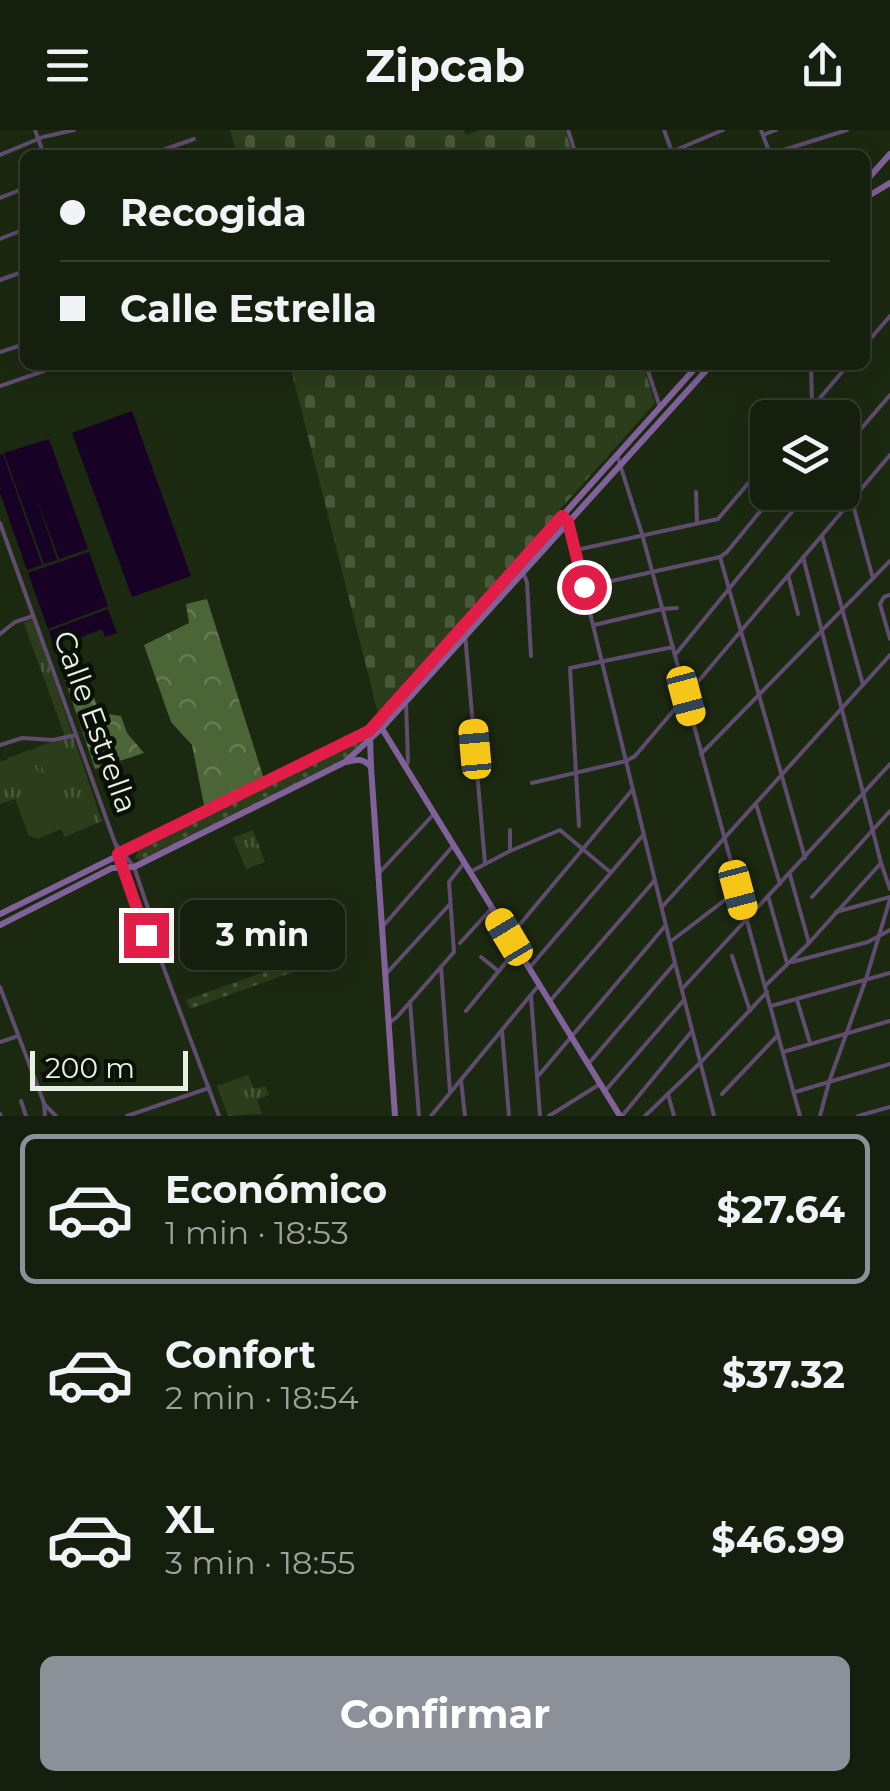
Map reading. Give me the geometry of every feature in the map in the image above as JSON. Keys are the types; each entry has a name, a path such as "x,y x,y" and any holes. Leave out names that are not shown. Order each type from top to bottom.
{"main road":[{"path":"870,177 890,154"},
{"path":"877,169 879,178 890,183"},
{"path":"462,632 523,570 617,455 693,370"},
{"path":"345,762 706,370"},
{"path":"379,725 621,1116"},
{"path":"370,735 396,1116"},
{"path":"0,914 370,735"},
{"path":"0,925 112,868 134,867 345,762 360,760 370,767"}],"street":[{"path":"34,130 42,150"},
{"path":"0,155 74,130"},
{"path":"679,150 723,130"},
{"path":"762,132 776,130"},
{"path":"786,150 847,130"},
{"path":"162,150 194,138"},
{"path":"870,340 890,316"},
{"path":"0,386 46,370"},
{"path":"648,370 660,407"},
{"path":"811,370 812,400"},
{"path":"818,400 844,370"},
{"path":"860,430 890,395"},
{"path":"617,455 642,534 800,1116"},
{"path":"860,492 890,456"},
{"path":"576,550 718,519 750,481"},
{"path":"696,492 697,523"},
{"path":"584,587 720,557 760,510"},
{"path":"675,654 793,510"},
{"path":"532,783 626,762 635,756 844,510"},
{"path":"854,510 873,577"},
{"path":"565,519 576,550 714,1116"},
{"name":"Calle Estrella","path":"0,523 123,867 218,1116"},
{"path":"822,536 863,685"},
{"path":"720,557 804,858"},
{"path":"804,558 890,889"},
{"path":"701,754 890,560"},
{"path":"523,570 528,582 531,656"},
{"path":"788,575 798,614"},
{"path":"890,596 881,600 890,639"},
{"path":"594,625 677,608"},
{"path":"0,634 15,622 33,616"},
{"path":"462,632 485,864"},
{"path":"579,826 570,668 673,647"},
{"path":"662,907 890,655"},
{"path":"403,698 408,762 405,768"},
{"path":"0,745 22,738 53,740 76,734"},
{"path":"681,989 890,764"},
{"path":"509,937 633,789"},
{"path":"756,804 780,884"},
{"path":"812,896 890,811"},
{"path":"379,873 433,815"},
{"path":"510,830 510,851"},
{"path":"470,872 560,830 611,873"},
{"path":"529,969 644,834"},
{"path":"382,928 453,846"},
{"name":"Calle Estrella","path":"120,853 134,867 151,934"},
{"path":"645,1116 750,1011 787,963 881,862"},
{"path":"389,1023 398,1018 454,952 449,882 464,863"},
{"path":"789,874 809,943"},
{"path":"549,1002 655,880"},
{"path":"670,942 738,890"},
{"path":"768,896 787,963"},
{"path":"836,912 890,898"},
{"path":"820,1116 890,898"},
{"path":"386,974 450,904"},
{"path":"460,943 492,908"},
{"path":"538,1075 666,925"},
{"path":"787,963 868,942 890,930"},
{"path":"466,1010 517,949"},
{"path":"732,956 750,1011"},
{"path":"481,957 498,971"},
{"path":"588,1064 675,963"},
{"path":"441,967 450,1093"},
{"path":"771,1006 890,973"},
{"path":"431,1116 539,985"},
{"path":"0,987 44,1103 45,1116"},
{"path":"531,996 540,1116"},
{"path":"548,1116 603,1088 684,1000"},
{"path":"798,1000 810,1044"},
{"path":"410,1002 420,1116"},
{"path":"783,1052 890,1021"},
{"path":"621,1116 692,1030"},
{"path":"502,1031 508,1116"},
{"path":"722,1094 778,1034"},
{"path":"0,1042 18,1036"},
{"path":"795,1092 890,1064"},
{"path":"461,1080 464,1116"},
{"path":"127,1116 209,1088"},
{"path":"668,1094 674,1116"},
{"path":"20,1101 26,1116"},
{"path":"44,1103 56,1116"},
{"path":"858,1116 890,1106"}],"green space":[{"path":"230,130 464,130 466,135 479,130 565,130 571,150 236,150"},
{"path":"291,370 645,370 655,403 378,713"},
{"path":"207,599 264,779 205,810 192,745 171,722 144,645 189,623 186,604"},
{"path":"33,619 102,821 65,837 61,829 38,839 29,836 15,799 0,804 0,762 65,737 24,623"},
{"path":"83,670 100,713 121,716 127,733 144,753 95,769 64,677"},
{"path":"57,740 71,779 49,787 35,748"},
{"path":"357,740 362,741 363,747 356,754 142,860 135,858 138,851"},
{"path":"29,750 44,789 23,797 8,758"},
{"path":"43,794 55,829 35,836 22,801"},
{"path":"253,830 265,862 246,869 233,838"},
{"path":"310,942 318,963 190,1009 186,1000 283,965 280,953"},
{"path":"248,1075 254,1089 265,1086 269,1095 257,1100 262,1114 228,1116 217,1086"}],"shaded area":[{"path":"132,411 191,576 132,597 72,433"},
{"path":"49,439 88,549 59,559 36,496 57,560 44,564 4,453"},
{"path":"3,454 42,565 27,570 0,493"},
{"path":"89,552 108,606 48,629 28,573"},
{"path":"108,609 117,633 105,637 102,629 53,644 49,631"}],"route":[{"path":"146,935 118,854 369,731 562,516 568,522 584,587"}]}
